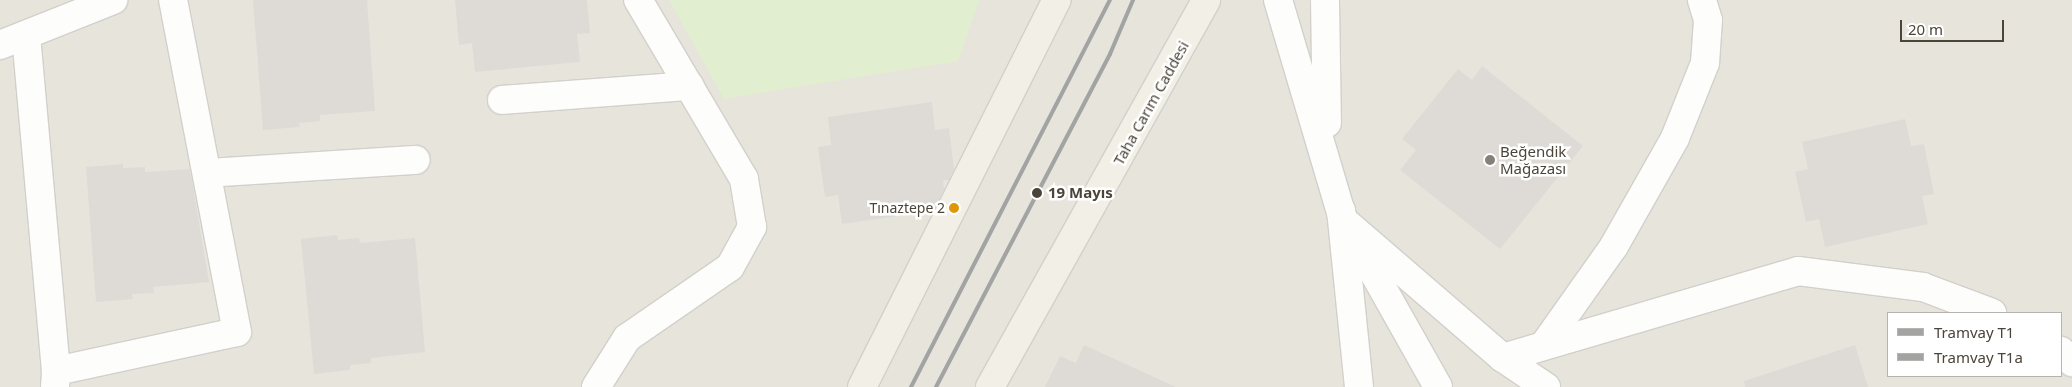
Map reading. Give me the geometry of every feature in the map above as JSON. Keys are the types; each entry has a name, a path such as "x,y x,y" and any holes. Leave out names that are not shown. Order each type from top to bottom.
{"main road":[{"path":"862,387 1057,0"},
{"name":"Taha Carım Caddesi","path":"990,387 1206,0"}],"street":[{"path":"0,45 113,0"},
{"path":"26,35 55,379 237,332 173,0"},
{"path":"596,387 627,338 730,267 750,234 752,211 744,179 638,0"},
{"path":"1278,0 1343,220 1438,387"},
{"path":"1325,0 1324,97 1343,220 1359,387"},
{"path":"1544,345 1614,246 1675,138 1705,63 1708,20 1702,0"},
{"path":"502,100 689,86"},
{"path":"207,173 416,160"},
{"path":"1343,220 1503,358 1546,387"},
{"path":"1503,358 1798,271 1923,287 1989,312"},
{"path":"2062,352 2072,362"}],"shaded area":[{"path":"0,0 2072,0 2072,387 0,387"}],"green space":[{"path":"669,0 979,0 958,61 724,99"}],"building":[{"path":"253,0 367,0 375,111 320,115 320,121 299,123 300,127 263,130"},
{"path":"455,0 587,0 590,33 577,34 580,62 475,72 472,43 459,45"},
{"name":"Beğendik Mağazası","path":"1482,66 1583,146 1500,249 1400,170 1416,150 1402,139 1458,69 1472,80"},
{"path":"932,102 935,130 949,128 954,169 949,180 943,180 944,189 933,211 842,224 838,195 825,197 818,147 831,145 828,117"},
{"path":"1905,119 1911,146 1924,144 1934,194 1922,196 1928,224 1825,247 1819,219 1806,222 1795,172 1808,169 1802,142"},
{"path":"123,164 123,168 145,167 145,172 190,169 209,282 153,287 154,293 132,294 133,299 96,302 86,167"},
{"path":"337,235 338,240 359,238 360,243 415,238 425,352 371,358 371,363 350,365 350,370 314,374 301,239"},
{"path":"1084,345 1176,387 1045,387 1060,356 1076,363"},
{"path":"1855,345 1868,387 1745,387 1744,381"}],"tram line":[{"name":"T1","path":"911,387 1110,0"},
{"name":"T1a","path":"936,387 1110,54 1133,0"}],"place":[{"name":"Beğendik Mağazası","path":"1490,160"},
{"name":"19 Mayıs","path":"1037,193"},
{"name":"Tınaztepe 2","path":"954,208"}]}
